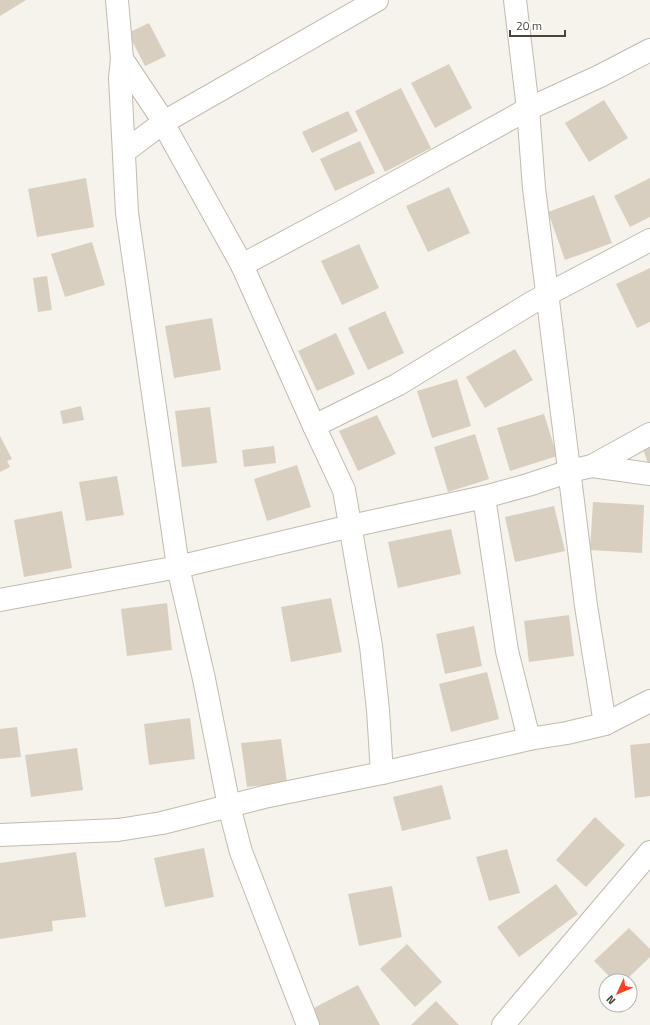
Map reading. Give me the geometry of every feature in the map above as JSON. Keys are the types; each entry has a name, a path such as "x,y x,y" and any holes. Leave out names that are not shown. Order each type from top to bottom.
{"street":[{"path":"116,0 122,58 120,78 127,213 178,567 204,679 229,806 241,852 308,1025"},
{"path":"124,152 164,122 377,0"},
{"path":"515,0 528,109 534,188 586,606 605,724"},
{"path":"242,265 528,109 600,76 650,50"},
{"path":"122,58 164,122 168,132 242,265 344,490 371,646 378,710 382,773"},
{"path":"314,426 396,385 548,295 650,240"},
{"path":"0,600 178,567 351,526 484,497 528,485 570,471 592,466 650,434"},
{"path":"592,466 650,474"},
{"path":"484,497 507,651 528,739"},
{"path":"0,835 118,830 162,823 264,797 382,773 528,739 567,733 605,724 650,701"},
{"path":"503,1025 650,852"}],"building":[{"path":"0,0 26,0 0,16"},
{"path":"149,23 166,56 145,66 128,33"},
{"path":"449,64 472,108 435,128 411,83"},
{"path":"401,88 431,148 385,172 355,111"},
{"path":"604,100 628,138 589,162 565,123"},
{"path":"348,111 358,131 312,153 302,132"},
{"path":"360,141 375,173 335,191 320,159"},
{"path":"86,178 94,227 37,237 28,189"},
{"path":"650,178 650,217 630,227 614,196"},
{"path":"449,187 470,233 428,252 406,206"},
{"path":"594,195 612,243 565,260 548,212"},
{"path":"92,242 105,285 65,297 51,254"},
{"path":"359,244 379,288 342,305 321,261"},
{"path":"650,268 650,322 637,328 616,284"},
{"path":"47,276 52,310 38,312 33,278"},
{"path":"385,311 404,353 368,370 348,328"},
{"path":"212,318 221,370 174,378 165,326"},
{"path":"336,333 355,374 317,391 298,351"},
{"path":"515,349 533,380 485,408 466,377"},
{"path":"457,379 471,426 432,438 417,391"},
{"path":"81,406 84,420 63,424 60,411"},
{"path":"210,407 217,463 182,467 175,411"},
{"path":"544,414 557,456 510,471 497,428"},
{"path":"377,415 396,454 358,471 339,431"},
{"path":"475,434 489,479 448,492 434,447"},
{"path":"0,436 12,459 7,461 10,467 0,472"},
{"path":"650,444 650,469 642,446"},
{"path":"274,446 276,463 244,467 242,450"},
{"path":"297,465 311,507 267,521 254,479"},
{"path":"117,476 124,515 86,521 79,482"},
{"path":"593,502 644,505 642,553 590,550"},
{"path":"554,506 565,551 515,562 505,517"},
{"path":"62,511 72,568 24,577 14,520"},
{"path":"451,529 461,574 398,588 388,542"},
{"path":"331,598 342,652 291,662 281,607"},
{"path":"167,603 172,650 127,656 121,609"},
{"path":"569,615 574,656 529,662 524,621"},
{"path":"474,626 482,666 445,674 436,634"},
{"path":"487,672 499,719 451,732 439,684"},
{"path":"190,718 195,759 149,765 144,724"},
{"path":"17,727 21,757 0,759 0,729"},
{"path":"281,739 287,782 247,787 241,743"},
{"path":"650,743 650,796 635,798 630,745"},
{"path":"77,748 83,790 31,797 25,755"},
{"path":"442,785 451,819 402,831 393,797"},
{"path":"595,817 625,845 586,887 556,860"},
{"path":"204,848 214,897 165,907 154,858"},
{"path":"507,849 520,893 489,901 476,857"},
{"path":"76,852 86,917 52,921 53,931 0,939 0,863"},
{"path":"556,884 578,914 519,957 497,927"},
{"path":"392,886 402,937 359,946 348,894"},
{"path":"629,928 650,949 650,957 633,973 606,973 594,961"},
{"path":"407,944 442,982 415,1007 380,969"},
{"path":"358,985 380,1025 318,1025 310,1010"},
{"path":"436,1001 459,1025 411,1025"}]}
